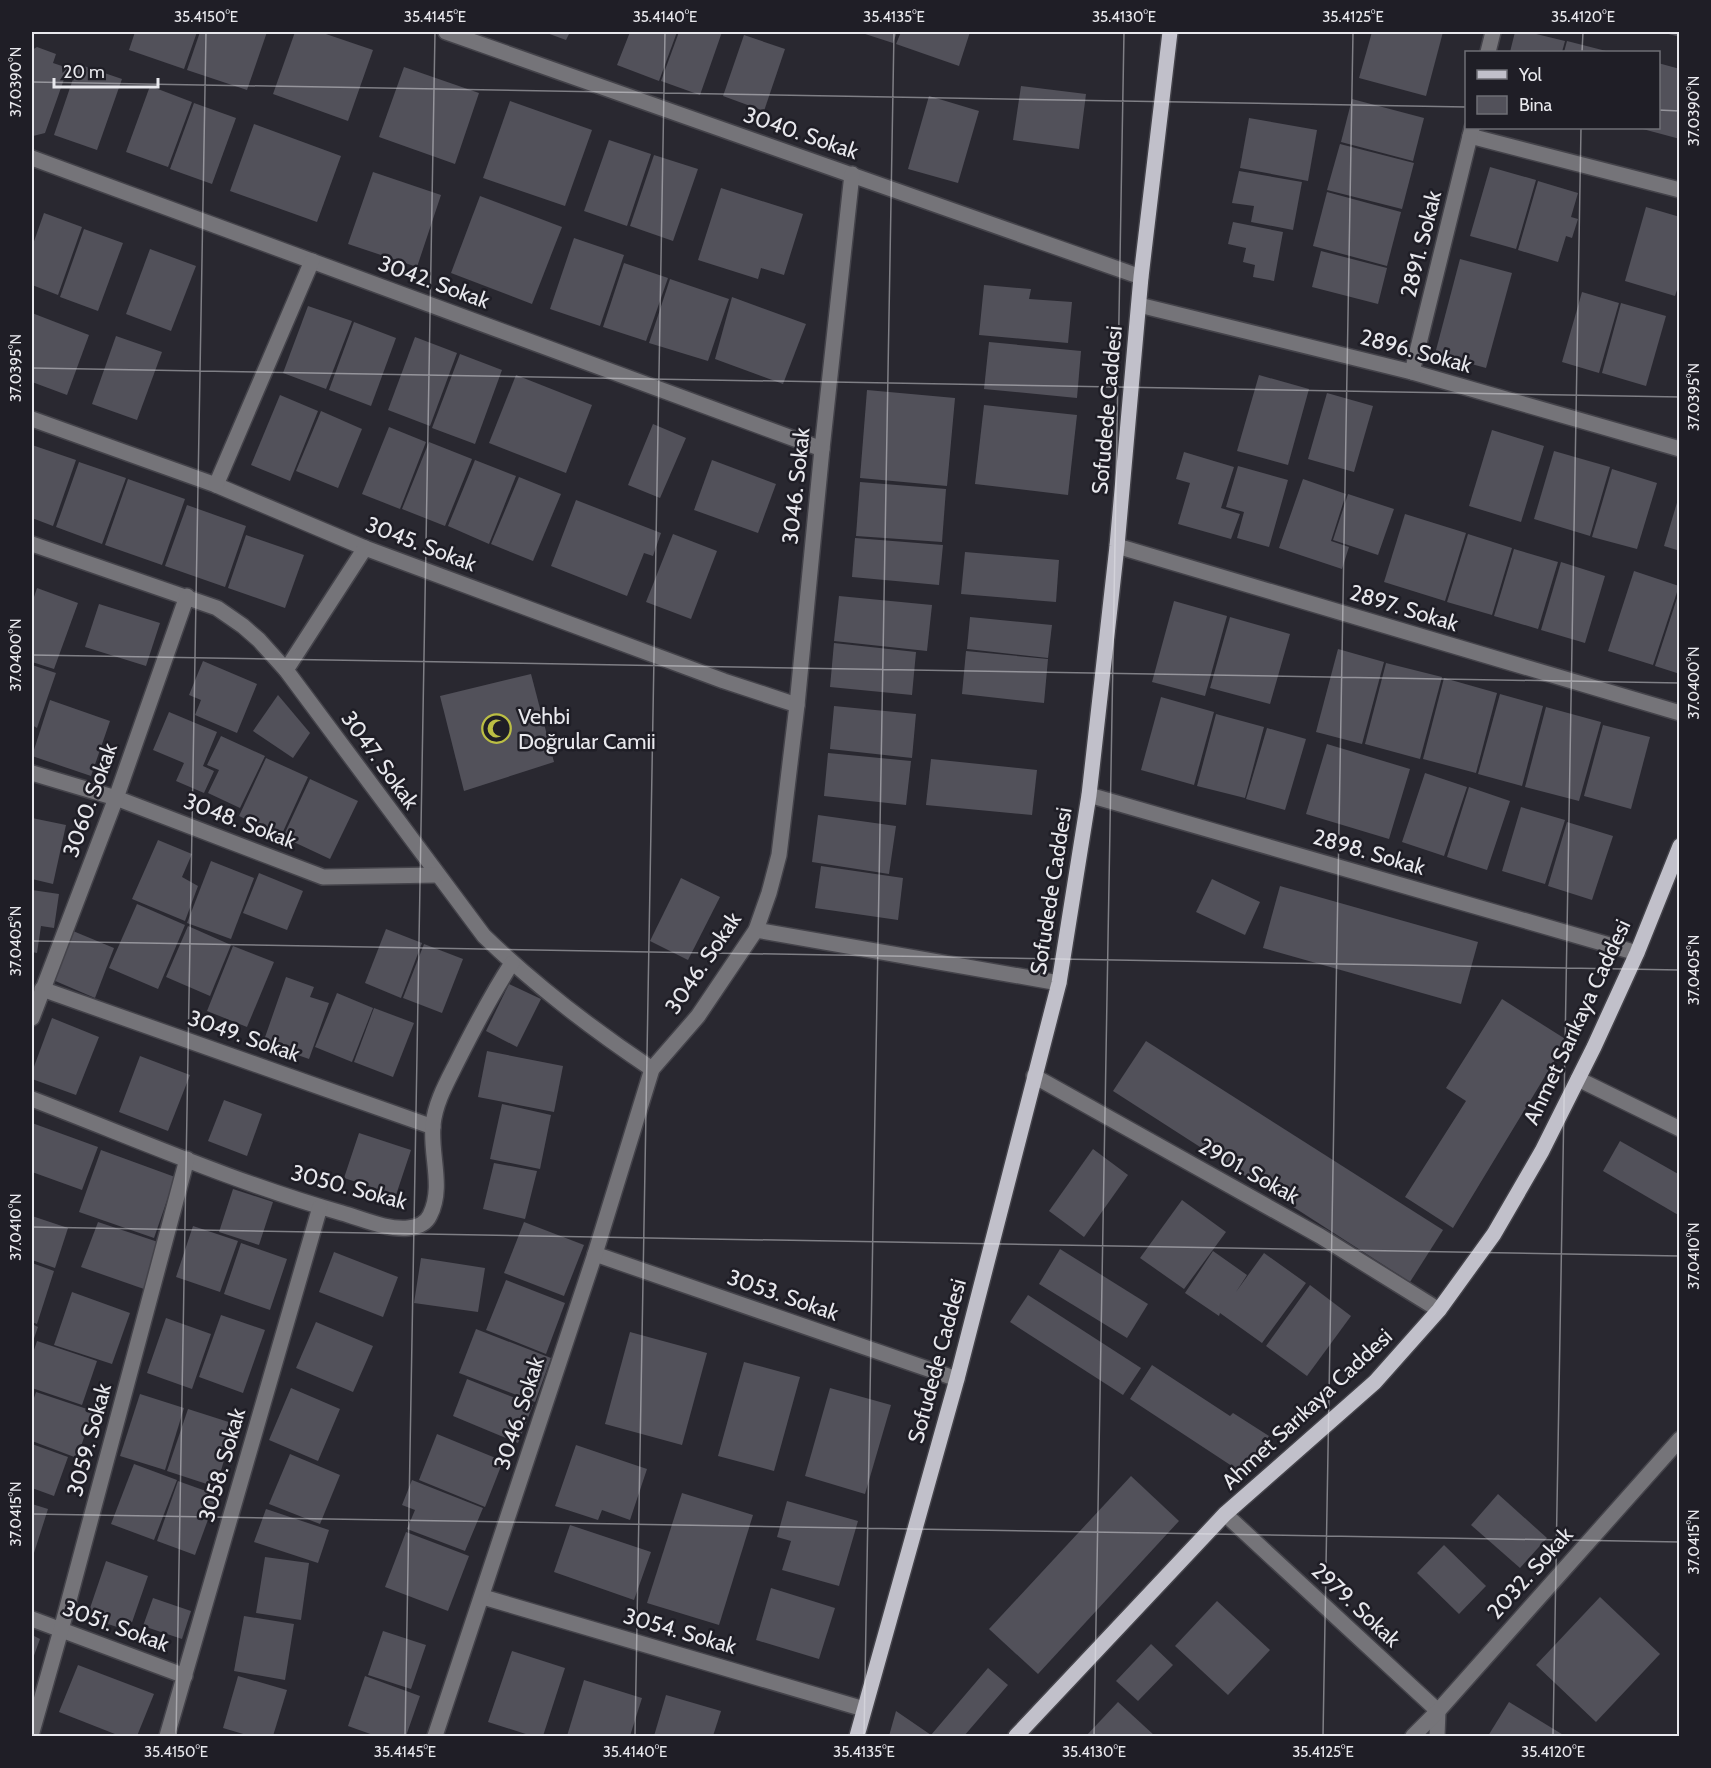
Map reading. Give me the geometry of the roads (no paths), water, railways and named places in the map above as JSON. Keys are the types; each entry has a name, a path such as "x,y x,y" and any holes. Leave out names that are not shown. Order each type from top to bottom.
{"main road":[{"name":"Sofudede Caddesi","path":"857,1737 957,1379 1059,983 1089,795 1116,546 1141,277 1170,32"},
{"name":"Ahmet Sarıkaya Caddesi","path":"1016,1737 1225,1514 1375,1382 1439,1310 1494,1234 1542,1151 1637,953 1680,846"}],"street":[{"name":"3040. Sokak","path":"446,32 1141,277"},
{"path":"1488,51 1493,32"},
{"path":"1471,132 1680,190"},
{"name":"2891. Sokak","path":"1412,372 1471,132"},
{"name":"3042. Sokak","path":"32,158 822,449"},
{"name":"3046. Sokak","path":"438,1736 595,1254 652,1069 698,1016 756,930 769,893 779,855 797,705 852,174"},
{"path":"216,485 312,261"},
{"name":"2896. Sokak","path":"1139,305 1412,372 1680,449"},
{"name":"3045. Sokak","path":"32,419 216,485 366,548 724,681 797,705"},
{"name":"3047. Sokak","path":"32,544 187,596 217,608 243,626 286,670 484,936 512,963 593,1029 652,1069"},
{"name":"2897. Sokak","path":"1116,546 1680,713"},
{"path":"286,670 366,548"},
{"name":"3060. Sokak","path":"32,1018 116,798 187,596"},
{"name":"3048. Sokak","path":"32,773 116,798 322,877 437,875"},
{"name":"2898. Sokak","path":"1089,795 1637,953"},
{"path":"756,930 1059,983"},
{"name":"3050. Sokak","path":"32,1099 320,1207 390,1227 408,1228 423,1225 430,1215 434,1202 437,1175 432,1127 436,1108 494,990 512,963"},
{"name":"3049. Sokak","path":"42,989 432,1127"},
{"name":"2901. Sokak","path":"1034,1077 1320,1236 1439,1310"},
{"path":"1578,1079 1680,1129"},
{"name":"3059. Sokak","path":"32,1732 187,1159"},
{"name":"3058. Sokak","path":"167,1737 320,1207"},
{"name":"3053. Sokak","path":"595,1254 957,1379"},
{"name":"2032. Sokak","path":"1413,1737 1680,1439"},
{"name":"2979. Sokak","path":"1225,1514 1438,1711"},
{"name":"3054. Sokak","path":"483,1597 864,1709"},
{"name":"3051. Sokak","path":"32,1619 185,1676"},
{"path":"1437,1737 1438,1711"}],"place":[{"name":"Vehbi Doğrular Camii","path":"497,729"}]}
